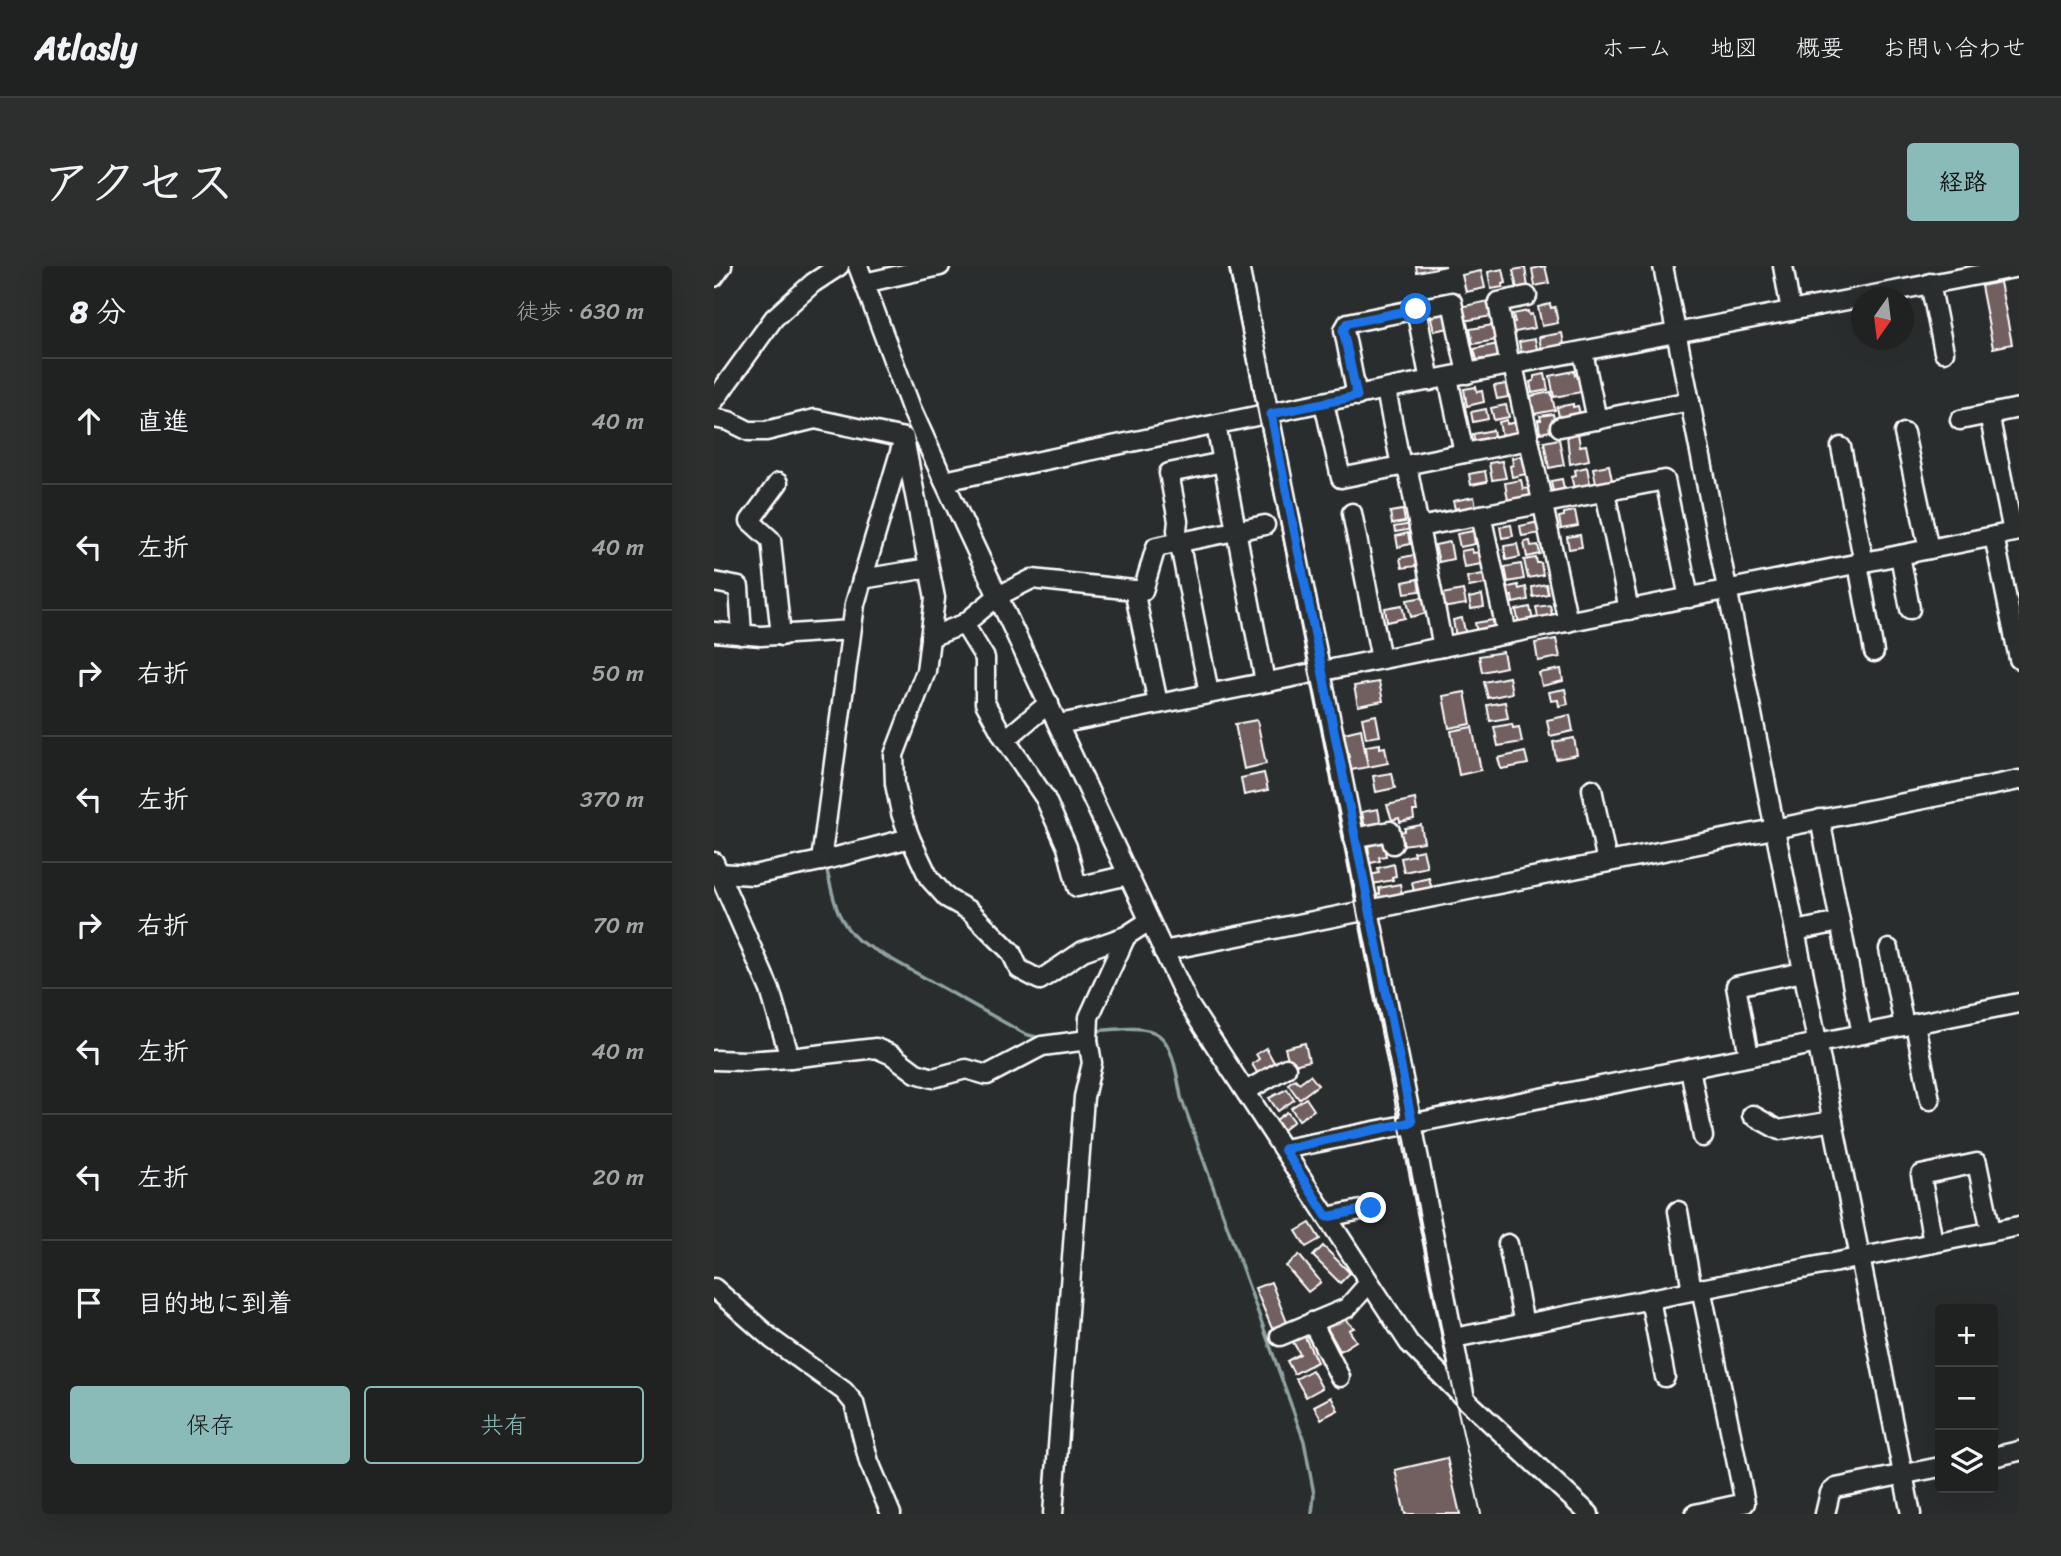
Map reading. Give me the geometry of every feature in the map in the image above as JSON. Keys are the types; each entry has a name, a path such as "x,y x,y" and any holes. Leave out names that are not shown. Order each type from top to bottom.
{"street":[{"path":"714,276 722,266"},
{"path":"714,401 774,317 813,283 839,266"},
{"path":"940,266 861,274 911,408 1189,1005 1409,1343 1579,1510"},
{"path":"1239,266 1271,414 1465,1399"},
{"path":"1662,266 1911,1514"},
{"path":"1783,266 1791,311"},
{"path":"944,481 1439,379 2018,269"},
{"path":"1930,284 1944,352"},
{"path":"1527,296 1498,302 1568,622"},
{"path":"1357,396 1343,330 1348,323 1416,309 1452,302 1467,374"},
{"path":"1416,309 1464,453"},
{"path":"1583,352 1597,420"},
{"path":"1386,390 1419,527 1443,647"},
{"path":"1560,427 1690,401"},
{"path":"1324,402 1341,478 1529,440"},
{"path":"821,861 855,604 911,408"},
{"path":"1960,420 2019,408"},
{"path":"1059,724 2016,532 1989,414"},
{"path":"714,418 729,421 749,432 766,431 815,419 904,438"},
{"path":"1216,425 1265,682"},
{"path":"1904,433 1929,550"},
{"path":"904,438 935,598 926,671 894,755 899,803 910,838 929,878 947,898 970,911 1011,951 1019,970 1040,980 1083,951 1126,936 1149,920"},
{"path":"1841,447 1874,652"},
{"path":"1209,693 1179,542 1169,473 1223,462"},
{"path":"1419,527 1665,480 1689,598"},
{"path":"778,483 750,521 771,540 781,636"},
{"path":"1605,492 1629,610"},
{"path":"1352,513 1381,659"},
{"path":"1481,515 1507,634"},
{"path":"930,637 964,624 998,596 1032,579 1143,591 1156,547 1265,525"},
{"path":"1994,536 2019,659"},
{"path":"1900,555 1910,609"},
{"path":"862,579 929,568"},
{"path":"714,582 739,587 742,635"},
{"path":"1134,590 1157,704"},
{"path":"964,624 985,658 985,703 1045,798 1067,847 1077,887 1128,875"},
{"path":"714,632 781,636 851,630"},
{"path":"1006,740 1049,703"},
{"path":"1163,951 2019,780"},
{"path":"1592,789 1607,862"},
{"path":"1820,819 1862,1034"},
{"path":"1354,838 1390,831 1393,844"},
{"path":"716,867 753,875 910,838"},
{"path":"716,867 770,990 790,1058"},
{"path":"1795,931 1840,922"},
{"path":"1053,1514 1084,1097 1092,1063 1088,1036 1089,1017 1126,936"},
{"path":"1889,949 1930,1100"},
{"path":"1749,1056 1736,986 1803,972"},
{"path":"1284,1149 2019,1003"},
{"path":"714,1060 790,1058 876,1048 892,1055 916,1073 933,1078 966,1069 986,1074 1042,1046 1088,1036"},
{"path":"1246,1091 1286,1068"},
{"path":"1690,1068 1703,1138"},
{"path":"1752,1115 1779,1130 1833,1121"},
{"path":"1933,1243 1920,1175 1977,1163 1991,1231"},
{"path":"1327,1217 1371,1208"},
{"path":"1678,1211 1745,1503 1695,1514"},
{"path":"1454,1338 2019,1226"},
{"path":"1508,1244 1524,1324"},
{"path":"1280,1336 1347,1308 1368,1283"},
{"path":"714,1288 774,1340 845,1391 854,1404 869,1462 891,1514"},
{"path":"1650,1298 1665,1377"},
{"path":"1312,1322 1340,1377"},
{"path":"1998,1456 2019,1451"},
{"path":"1825,1514 1830,1493 1836,1489 1935,1468"}],"building":[{"path":"1416,266 1446,266 1417,272"},
{"path":"1545,266 1549,283 1535,286 1532,269"},
{"path":"1525,268 1528,287 1517,289 1513,270"},
{"path":"1503,269 1506,283 1502,284 1503,287 1491,289 1488,272"},
{"path":"1481,271 1485,288 1466,292 1462,275"},
{"path":"2000,282 2012,344 1993,348 1981,286"},
{"path":"1489,301 1492,316 1463,321 1460,307"},
{"path":"1550,304 1551,308 1555,307 1558,323 1542,326 1538,307"},
{"path":"1446,311 1449,328 1434,331 1430,314"},
{"path":"1528,311 1529,315 1532,314 1535,328 1510,333 1508,323 1515,322 1513,314"},
{"path":"1493,325 1496,340 1473,344 1470,329"},
{"path":"1562,333 1564,344 1558,345 1559,352 1548,354 1546,347 1541,348 1539,337"},
{"path":"1535,339 1538,354 1522,357 1519,342"},
{"path":"1498,344 1502,365 1485,369 1483,359 1477,360 1474,349"},
{"path":"1574,371 1575,375 1578,374 1581,392 1554,397 1550,376"},
{"path":"1545,374 1548,390 1532,393 1530,382 1534,381 1534,376"},
{"path":"1506,384 1508,397 1497,399 1494,386"},
{"path":"1476,387 1477,392 1482,391 1484,402 1467,406 1464,389"},
{"path":"1551,392 1555,410 1534,414 1531,396"},
{"path":"1573,404 1573,407 1578,406 1581,418 1560,422 1557,407"},
{"path":"1506,405 1509,417 1494,420 1491,408"},
{"path":"1486,409 1488,419 1473,422 1471,412"},
{"path":"1553,414 1556,430 1540,433 1540,416"},
{"path":"1507,420 1507,424 1519,422 1522,439 1503,442 1499,422"},
{"path":"1493,430 1495,441 1476,445 1473,434"},
{"path":"1578,433 1580,446 1586,445 1589,460 1570,464 1567,435"},
{"path":"1559,439 1564,465 1549,468 1544,442"},
{"path":"1526,455 1530,473 1512,477 1512,458"},
{"path":"1502,461 1506,478 1492,480 1489,463"},
{"path":"1609,465 1613,485 1597,488 1593,468"},
{"path":"1587,467 1591,489 1575,492 1571,476 1576,475 1575,470"},
{"path":"1485,471 1487,482 1471,485 1469,474"},
{"path":"1562,479 1565,494 1554,497 1551,481"},
{"path":"1521,480 1523,489 1530,488 1533,501 1509,506 1505,483"},
{"path":"1474,497 1477,511 1460,514 1459,508 1455,509 1453,501"},
{"path":"1403,510 1405,522 1392,524 1390,512"},
{"path":"1575,511 1578,526 1561,529 1559,517"},
{"path":"1539,522 1541,533 1522,536 1520,526"},
{"path":"1412,524 1413,529 1395,532 1394,527"},
{"path":"1511,525 1513,536 1502,538 1500,527"},
{"path":"1473,531 1475,544 1460,547 1457,534"},
{"path":"1408,533 1410,544 1398,547 1396,536"},
{"path":"1580,535 1582,547 1569,549 1567,537"},
{"path":"1530,541 1531,546 1538,545 1540,554 1527,557 1524,542"},
{"path":"1450,542 1453,559 1439,562 1435,545"},
{"path":"1517,544 1520,557 1506,560 1504,546"},
{"path":"1472,549 1473,553 1480,552 1482,564 1464,567 1461,551"},
{"path":"1414,555 1416,566 1402,568 1400,558"},
{"path":"1536,558 1537,563 1541,563 1543,575 1528,578 1524,560"},
{"path":"1521,564 1524,579 1508,582 1505,567"},
{"path":"1483,574 1485,584 1469,587 1467,577"},
{"path":"1418,579 1420,591 1405,593 1403,582"},
{"path":"1546,584 1548,594 1533,597 1532,587"},
{"path":"1518,585 1519,589 1526,587 1528,600 1513,603 1512,596 1506,597 1505,588"},
{"path":"1463,590 1466,604 1442,608 1442,594"},
{"path":"1482,595 1484,607 1471,609 1469,598"},
{"path":"1424,597 1427,613 1411,617 1407,600"},
{"path":"1402,605 1405,618 1387,622 1385,608"},
{"path":"1550,605 1553,619 1539,622 1536,607"},
{"path":"1530,607 1533,621 1519,623 1516,610"},
{"path":"1462,618 1466,635 1456,637 1453,620"},
{"path":"1493,620 1494,629 1477,633 1475,623"},
{"path":"1556,639 1560,657 1538,661 1535,643"},
{"path":"1503,652 1506,667 1482,672 1479,656"},
{"path":"1561,669 1563,681 1542,686 1539,673"},
{"path":"1509,677 1512,693 1488,698 1484,682"},
{"path":"1379,682 1383,701 1358,706 1354,686"},
{"path":"1565,689 1568,704 1559,706 1558,700 1551,701 1549,692"},
{"path":"1465,692 1471,724 1449,728 1443,696"},
{"path":"1505,702 1508,718 1490,721 1487,705"},
{"path":"1376,715 1380,736 1366,738 1362,718"},
{"path":"1570,715 1573,731 1550,736 1547,720"},
{"path":"1257,720 1266,764 1244,769 1235,724"},
{"path":"1512,724 1513,728 1519,727 1522,742 1498,746 1494,727"},
{"path":"1472,727 1481,770 1459,775 1451,731"},
{"path":"1361,729 1368,767 1351,770 1344,733"},
{"path":"1574,738 1577,755 1556,759 1553,742"},
{"path":"1380,744 1380,748 1385,747 1388,763 1368,767 1366,746"},
{"path":"1525,752 1528,764 1501,769 1498,758"},
{"path":"1264,773 1268,790 1244,795 1241,778"},
{"path":"1392,773 1395,788 1376,792 1373,776"},
{"path":"1415,799 1417,811 1413,811 1414,819 1400,822 1399,818 1392,820 1387,805"},
{"path":"1378,809 1381,825 1365,828 1362,812"},
{"path":"1421,825 1424,842 1403,845 1400,832 1405,831 1405,828"},
{"path":"1383,842 1386,856 1379,857 1380,861 1366,864 1364,854 1369,853 1368,845"},
{"path":"1423,850 1427,867 1404,872 1401,858"},
{"path":"1394,864 1396,876 1392,877 1393,880 1372,884 1370,875 1379,873 1378,868"},
{"path":"1429,878 1433,894 1415,897 1412,882"},
{"path":"1400,884 1403,900 1378,904 1376,895 1380,894 1379,888"},
{"path":"1305,1043 1309,1061 1290,1066 1285,1048"},
{"path":"1266,1048 1276,1066 1259,1076 1252,1064 1259,1059 1256,1054"},
{"path":"1310,1075 1318,1085 1299,1099 1288,1084 1295,1079 1299,1083"},
{"path":"1287,1089 1294,1100 1278,1111 1269,1098"},
{"path":"1306,1098 1314,1110 1299,1120 1291,1108"},
{"path":"1287,1112 1294,1121 1283,1130 1276,1120"},
{"path":"1310,1223 1320,1239 1306,1247 1296,1231"},
{"path":"1323,1246 1350,1273 1340,1283 1313,1256"},
{"path":"1299,1255 1321,1282 1308,1292 1286,1266"},
{"path":"1271,1282 1288,1325 1273,1331 1255,1288"},
{"path":"1343,1317 1354,1328 1349,1330 1356,1341 1340,1351 1326,1326"},
{"path":"1304,1335 1317,1362 1294,1374 1287,1361 1300,1354 1293,1342"},
{"path":"1312,1370 1322,1388 1306,1397 1296,1379"},
{"path":"1331,1397 1338,1410 1321,1419 1314,1406"},
{"path":"1447,1458 1460,1514 1405,1514 1395,1470"}],"waterway":[{"path":"826,867 840,916 859,941 1025,1034 1036,1037 1062,1035"},
{"path":"1094,1031 1149,1030 1159,1035 1172,1056 1181,1097 1304,1441 1314,1494 1312,1514"}],"tram line":[{"path":"1229,266 1443,1344 1481,1514"}],"route":[{"path":"1371,1208 1327,1217 1284,1149 1412,1122 1290,521 1271,414 1357,396 1343,330 1348,323 1416,309"}]}
